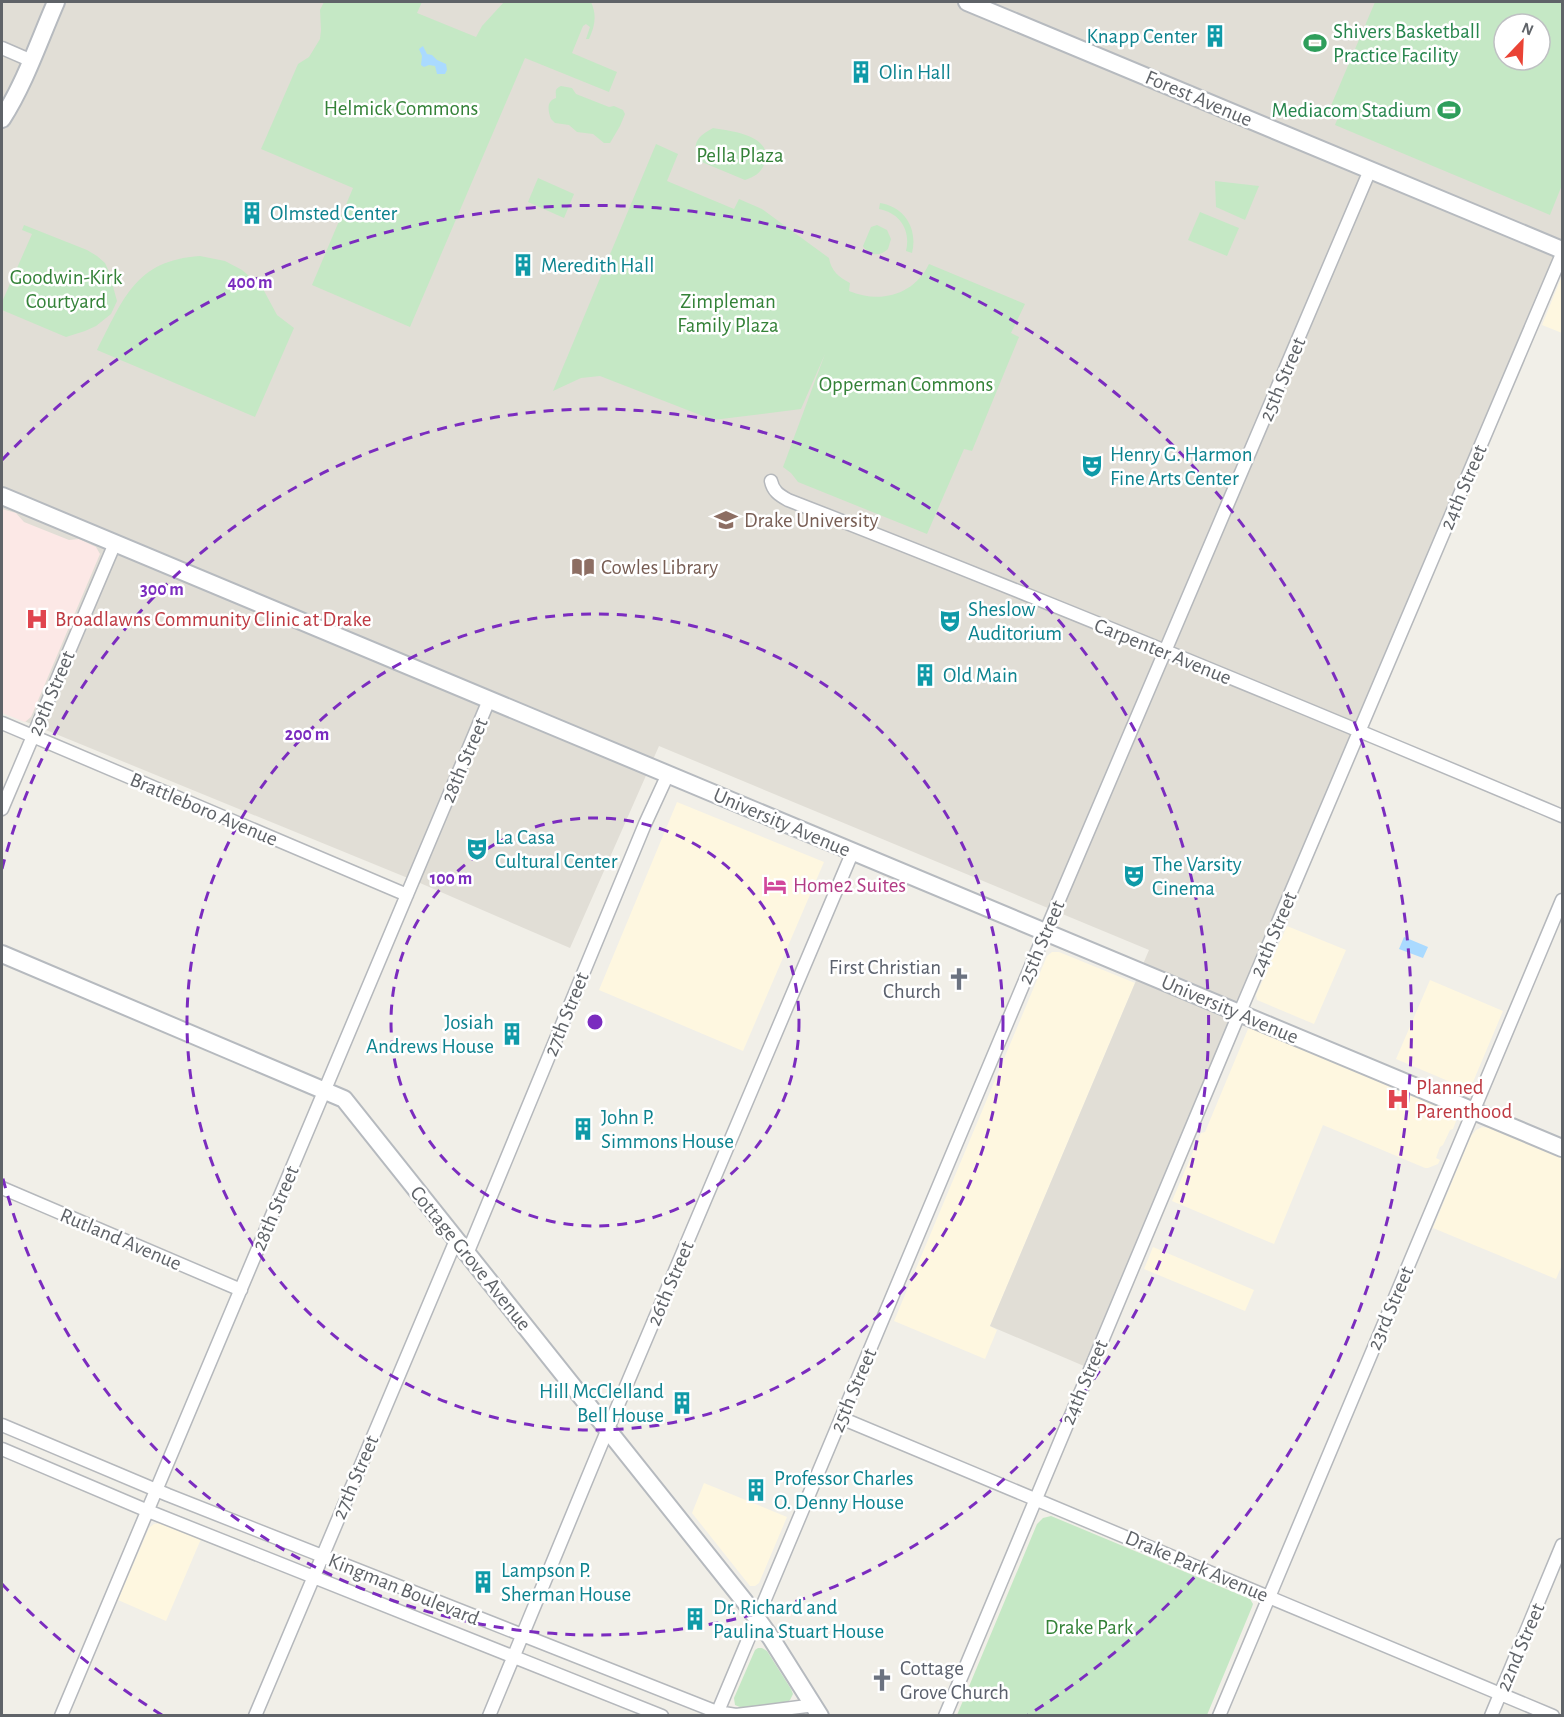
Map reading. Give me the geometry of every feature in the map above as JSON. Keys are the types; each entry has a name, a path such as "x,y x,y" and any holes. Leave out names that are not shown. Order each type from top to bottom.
{"main road":[{"path":"2,119 32,61 56,2"},
{"name":"Forest Avenue","path":"967,2 1563,252"},
{"name":"University Avenue","path":"2,496 1563,1148"},
{"name":"Cottage Grove Avenue","path":"2,954 344,1099 757,1618 818,1711"}],"street":[{"path":"2,48 32,61"},
{"name":"25th Street","path":"717,1714 1045,932 1370,170"},
{"name":"24th Street","path":"945,1716 1239,1013 1563,252"},
{"name":"Carpenter Avenue","path":"771,481 772,489 788,500 1360,730 1563,816"},
{"name":"29th Street","path":"2,809 115,543"},
{"name":"28th Street","path":"61,1716 489,700"},
{"name":"Brattleboro Avenue","path":"2,723 407,896"},
{"name":"27th Street","path":"467,1254 645,824 668,774"},
{"name":"26th Street","path":"489,1716 853,852"},
{"name":"23rd Street","path":"1219,1716 1563,900"},
{"name":"Rutland Avenue","path":"2,1188 241,1290"},
{"name":"27th Street","path":"255,1716 456,1240"},
{"name":"Drake Park Avenue","path":"841,1418 1553,1716"},
{"name":"Kingman Boulevard","path":"2,1425 156,1490 717,1714 818,1711"},
{"name":"Kingman Boulevard","path":"2,1449 148,1511 662,1716"},
{"name":"22nd Street","path":"1491,1716 1563,1545"}],"shaded area":[{"name":"Drake University","path":"2,2 1562,2 1562,253 1091,1369 990,1326 1149,950 659,746 570,948 420,883 2,712"},
{"path":"1562,276 1562,333 1542,325"},
{"name":"Broadlawns Community Clinic at Drake","path":"2,509 16,513 24,522 69,540 79,539 96,547 100,554 31,717 25,722 2,713"},
{"path":"677,802 824,862 743,1051 599,990"},
{"path":"1287,926 1346,950 1314,1024 1257,1000 1256,995"},
{"path":"1052,952 1059,952 1135,983 990,1326 997,1330 985,1359 894,1321 1047,956"},
{"path":"1430,980 1503,1011 1473,1082 1468,1086 1460,1086 1396,1059"},
{"path":"1248,1029 1254,1029 1452,1111 1456,1121 1440,1147 1436,1158 1440,1160 1438,1164 1425,1168 1323,1125 1274,1244 1172,1201 1201,1133 1205,1132"},
{"path":"1482,1127 1513,1137 1562,1158 1562,1265 1556,1279 1433,1228 1471,1136"},
{"path":"1153,1247 1254,1290 1245,1311 1144,1269"},
{"path":"704,1483 787,1517 759,1583 755,1586 750,1586 692,1513"},
{"path":"161,1523 201,1539 166,1621 118,1600 149,1528"}],"green space":[{"name":"Helmick Commons","path":"324,2 422,2 417,13 476,37 482,26 504,2 591,2 595,16 591,34 589,39 586,39 590,27 586,24 583,26 572,53 617,72 609,92 525,58 410,327 312,285 353,188 261,149 298,64 309,57 320,39 320,10"},
{"name":"Mediacom Stadium","path":"1375,2 1562,2 1562,185 1550,215 1335,125 1340,112 1330,108"},
{"path":"561,86 572,88 576,94 609,107 614,106 623,110 625,114 610,143 604,143 593,134 577,132 569,125 555,123 551,119 549,104 556,98 556,90"},
{"name":"Pella Plaza","path":"713,128 748,136 763,146 766,153 764,166 755,176 745,180 697,160 698,140"},
{"path":"656,144 678,154 667,181 734,209 739,199 762,209 829,258 836,273 850,283 849,291 872,297 895,294 915,283 929,264 1025,304 1011,333 1019,337 972,451 964,449 927,534 798,482 783,467 825,354 801,409 713,420 600,376 581,378 553,391"},
{"path":"538,178 574,194 564,218 528,202"},
{"path":"1215,181 1259,186 1245,220 1216,207"},
{"path":"880,203 896,209 908,220 913,236 912,253 906,251 907,236 902,224 893,214 879,209"},
{"path":"1200,212 1239,228 1227,256 1188,240"},
{"name":"Goodwin-Kirk Courtyard","path":"24,225 87,250 105,263 117,301 111,314 96,326 66,337 2,310 2,302 32,234 22,230"},
{"path":"877,225 887,230 891,239 888,249 875,254 868,252 863,246 871,227"},
{"path":"200,256 225,261 242,270 262,287 277,315 294,328 255,417 97,350 124,299 146,274 160,265 178,259"},
{"name":"Drake Park","path":"1051,1516 1250,1599 1252,1607 1207,1715 957,1715 1037,1524 1043,1518"},
{"path":"758,1648 767,1651 793,1694 786,1703 742,1708 735,1705 734,1698 755,1650"}],"water":[{"path":"423,46 427,54 446,64 445,74 437,74 435,66 421,65 422,56 419,49"},
{"path":"1404,937 1428,947 1423,958 1399,949"}],"place":[{"name":"Knapp Center","path":"1215,36"},
{"name":"Shivers Basketball Practice Facility","path":"1315,43"},
{"name":"Olin Hall","path":"861,72"},
{"name":"Mediacom Stadium","path":"1449,110"},
{"name":"Olmsted Center","path":"252,213"},
{"name":"Meredith Hall","path":"523,265"},
{"name":"Henry G. Harmon Fine Arts Center","path":"1092,466"},
{"name":"Drake University","path":"726,520"},
{"name":"Cowles Library","path":"583,567"},
{"name":"Broadlawns Community Clinic at Drake","path":"37,619"},
{"name":"Sheslow Auditorium","path":"950,621"},
{"name":"Old Main","path":"925,675"},
{"name":"La Casa Cultural Center","path":"477,849"},
{"name":"The Varsity Cinema","path":"1134,876"},
{"name":"Home2 Suites","path":"775,885"},
{"name":"First Christian Church","path":"959,979"},
{"name":"Josiah Andrews House","path":"512,1034"},
{"name":"Planned Parenthood","path":"1398,1099"},
{"name":"John P. Simmons House","path":"583,1129"},
{"name":"Hill McClelland Bell House","path":"682,1403"},
{"name":"Professor Charles O. Denny House","path":"756,1490"},
{"name":"Lampson P. Sherman House","path":"483,1582"},
{"name":"Dr. Richard and Paulina Stuart House","path":"695,1619"},
{"name":"Cottage Grove Church","path":"882,1680"}],"park label":[{"name":"Zimpleman Family Plaza","path":"728,313"},
{"name":"Opperman Commons","path":"906,384"}]}
